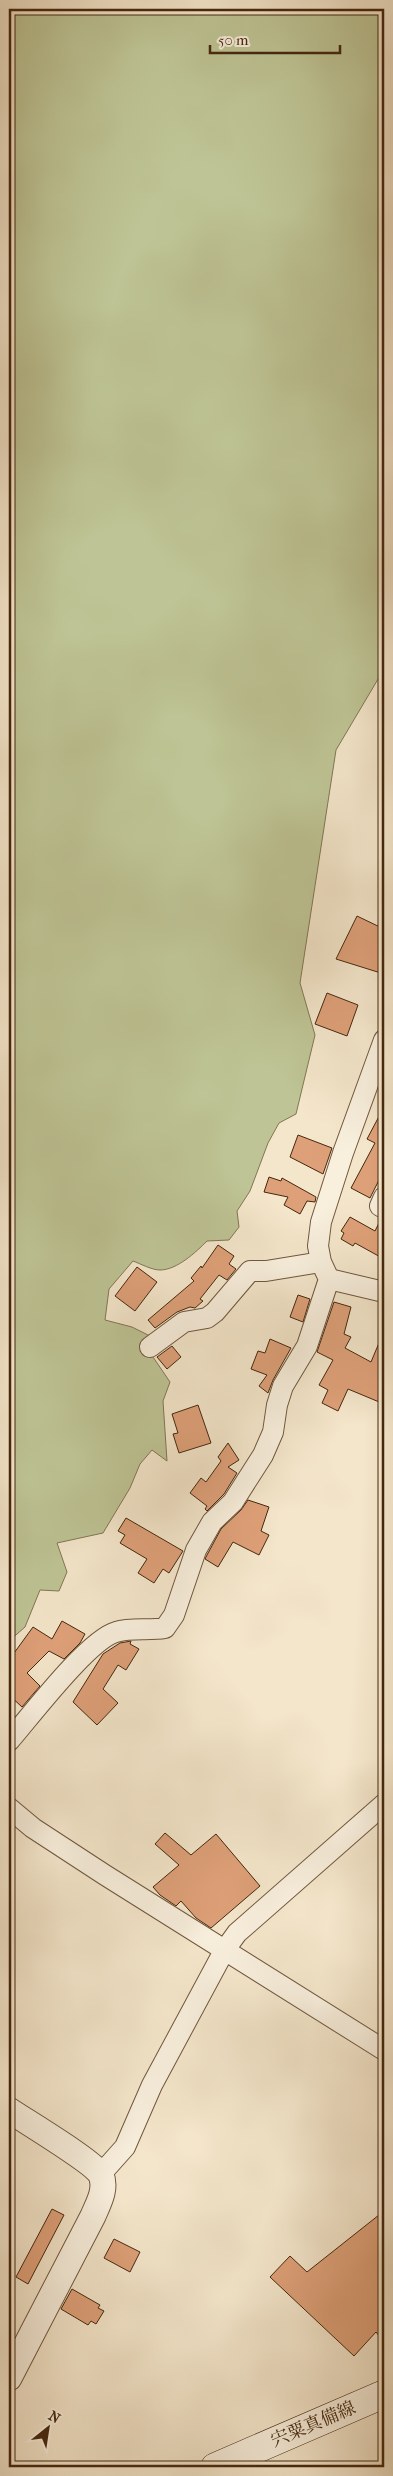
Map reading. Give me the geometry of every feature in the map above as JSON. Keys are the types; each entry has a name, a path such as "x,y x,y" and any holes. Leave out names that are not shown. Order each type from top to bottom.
{"main road":[{"name":"宍粟真備線","path":"215,2467 384,2394"}],"street":[{"path":"9,1741 78,1660 96,1644 114,1632 133,1629 153,1631 165,1628 174,1615 199,1544 212,1522 233,1502 263,1455 273,1432 277,1405 283,1386 307,1346 325,1270 318,1246 321,1222 343,1153 384,1040"},
{"path":"384,1197 380,1206 384,1208"},
{"path":"150,1347 184,1322 207,1318 215,1312 250,1271 325,1270 384,1292"},
{"path":"100,2175 125,2147 152,2085 224,1951 237,1934 384,1804"},
{"path":"9,1808 33,1828 224,1951 384,2050"},
{"path":"9,2110 84,2160 100,2175 103,2191 93,2216 9,2378"}],"green space":[{"path":"9,9 384,9 384,669 336,750 300,983 315,1035 296,1114 279,1123 268,1143 250,1191 237,1211 239,1227 229,1240 207,1241 186,1260 166,1269 154,1269 133,1261 109,1289 105,1320 132,1327 156,1339 153,1357 170,1382 163,1401 167,1461 152,1450 140,1464 130,1488 103,1533 57,1543 67,1572 59,1591 40,1590 25,1627 9,1641"}],"building":[{"path":"357,916 384,929 384,974 336,959"},
{"path":"327,993 358,1005 347,1036 315,1024"},
{"path":"384,1107 384,1170 370,1198 351,1188 375,1143 367,1139"},
{"path":"298,1135 332,1148 323,1174 290,1157"},
{"path":"269,1177 281,1181 282,1178 316,1197 315,1202 307,1201 300,1214 284,1205 288,1197 264,1192"},
{"path":"350,1217 375,1231 381,1219 384,1220 384,1259 355,1243 353,1246 341,1239 344,1233 341,1231"},
{"path":"218,1245 234,1256 229,1264 236,1269 227,1280 219,1275 200,1299 203,1301 195,1308 190,1307 177,1312 155,1328 148,1320 194,1281 191,1278 201,1266 202,1268"},
{"path":"137,1267 157,1282 135,1311 115,1296"},
{"path":"298,1295 310,1299 303,1322 290,1317"},
{"path":"334,1302 351,1307 344,1334 351,1337 345,1348 371,1362 384,1331 384,1404 348,1389 338,1411 322,1403 328,1390 319,1385 333,1360 317,1352"},
{"path":"270,1339 291,1348 268,1393 259,1386 267,1375 251,1369 258,1351 265,1353"},
{"path":"172,1346 181,1357 167,1369 157,1357"},
{"path":"198,1405 211,1443 179,1453 173,1434 178,1433 172,1414"},
{"path":"228,1443 239,1460 228,1467 237,1473 224,1494 207,1511 205,1509 207,1506 190,1493 201,1478 206,1482 221,1461 218,1457"},
{"path":"248,1500 269,1507 261,1531 269,1535 259,1555 233,1542 218,1567 205,1559 221,1529 241,1510"},
{"path":"126,1518 183,1551 169,1573 163,1569 154,1583 138,1573 147,1559 120,1543 125,1535 118,1531"},
{"path":"62,1621 85,1634 80,1643 64,1659 49,1651 27,1673 40,1686 22,1707 9,1695 9,1676 14,1670 9,1665 9,1660 33,1627 52,1639"},
{"path":"131,1641 130,1644 139,1649 126,1670 118,1665 103,1689 118,1703 97,1725 73,1702 103,1654 120,1643"},
{"path":"165,1833 191,1855 216,1834 260,1886 211,1928 196,1918 181,1901 176,1906 160,1895 153,1887 179,1865 155,1844"},
{"path":"52,2209 64,2215 28,2284 16,2277"},
{"path":"384,2211 384,2342 376,2332 354,2356 270,2277 290,2256 307,2272"},
{"path":"114,2239 140,2252 130,2272 104,2258"},
{"path":"72,2289 100,2305 98,2308 104,2311 96,2324 91,2321 88,2325 61,2309"}]}
